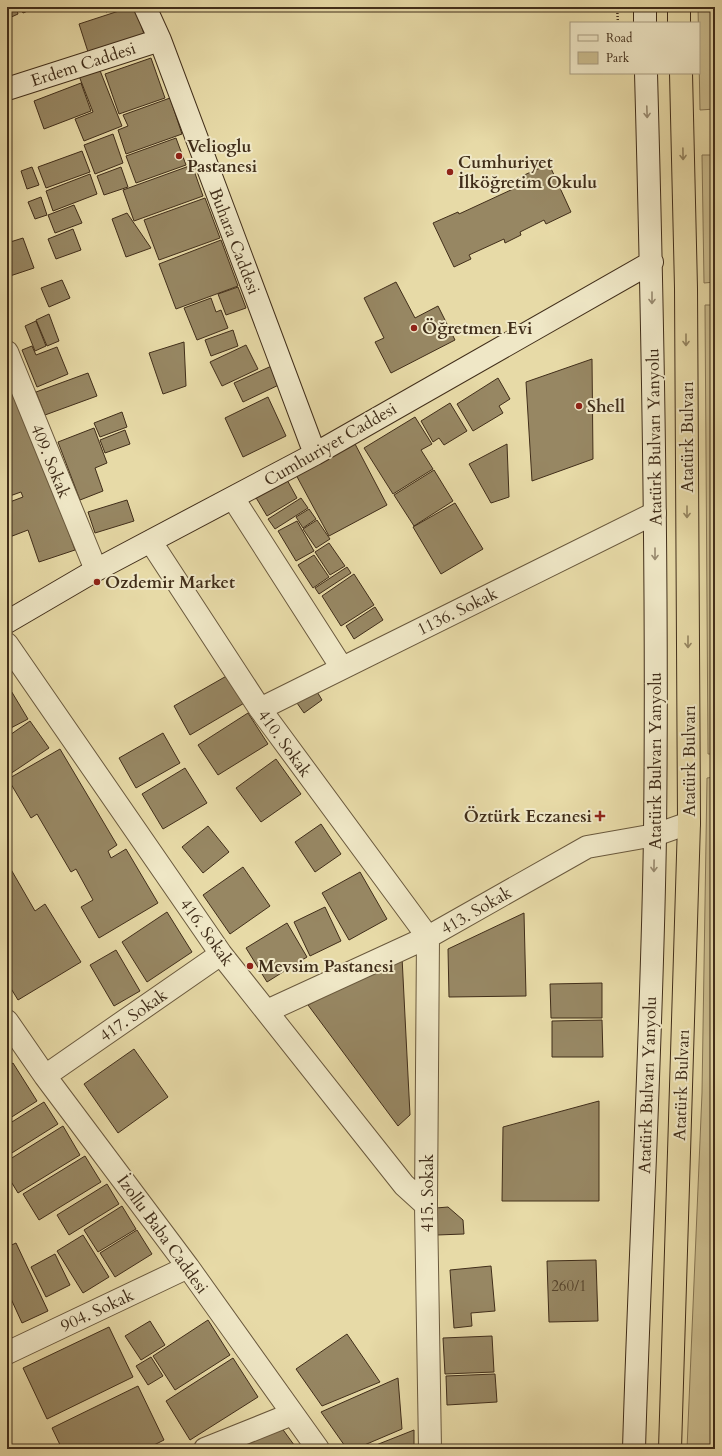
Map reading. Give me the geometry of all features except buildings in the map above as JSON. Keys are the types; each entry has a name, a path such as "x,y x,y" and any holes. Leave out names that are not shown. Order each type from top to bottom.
{"highway":[{"path":"679,7 679,22"},
{"name":"Atatürk Bulvarı","path":"670,1449 690,823 686,288 681,74"}],"street":[{"name":"Buhara Caddesi","path":"145,7 160,40 315,454"},
{"path":"645,7 645,22"},
{"name":"Erdem Caddesi","path":"7,89 160,40"},
{"name":"Atatürk Bulvarı Yanyolu","path":"634,1449 649,1079 655,835 655,513 652,262 646,74"},
{"name":"Cumhuriyet Caddesi","path":"7,622 96,570 315,454 652,262"},
{"name":"409. Sokak","path":"7,352 96,570"},
{"path":"233,498 342,668"},
{"name":"1136. Sokak","path":"260,709 655,513"},
{"name":"410. Sokak","path":"151,542 260,709 428,937"},
{"name":"416. Sokak","path":"7,644 221,954 404,1185 426,1205"},
{"name":"413. Sokak","path":"267,1011 428,937 587,847 655,835 690,823"},
{"name":"415. Sokak","path":"428,937 426,1205 430,1449"},
{"name":"417. Sokak","path":"45,1076 221,954"},
{"name":"İzollu Baba Caddesi","path":"7,1021 45,1076 188,1267 318,1449"},
{"name":"904. Sokak","path":"7,1353 188,1267"},
{"path":"204,1449 292,1414"}],"path":[{"path":"617,7 618,22"}],"green space":[{"path":"698,7 715,7 715,109 700,110 700,22 698,22"},
{"path":"702,155 715,155 715,282 704,283"},
{"path":"705,305 715,305 715,754 708,754"},
{"path":"715,777 711,1343 715,1449 687,1449 702,1093 707,778"}],"place":[{"name":"Velioglu Pastanesi","path":"179,156"},
{"name":"Cumhuriyet İlköğretim Okulu","path":"450,172"},
{"name":"Öğretmen Evi","path":"414,328"},
{"name":"Shell","path":"579,406"},
{"name":"Ozdemir Market","path":"97,582"},
{"name":"Öztürk Eczanesi","path":"600,816"},
{"name":"Mevsim Pastanesi","path":"250,966"}]}
